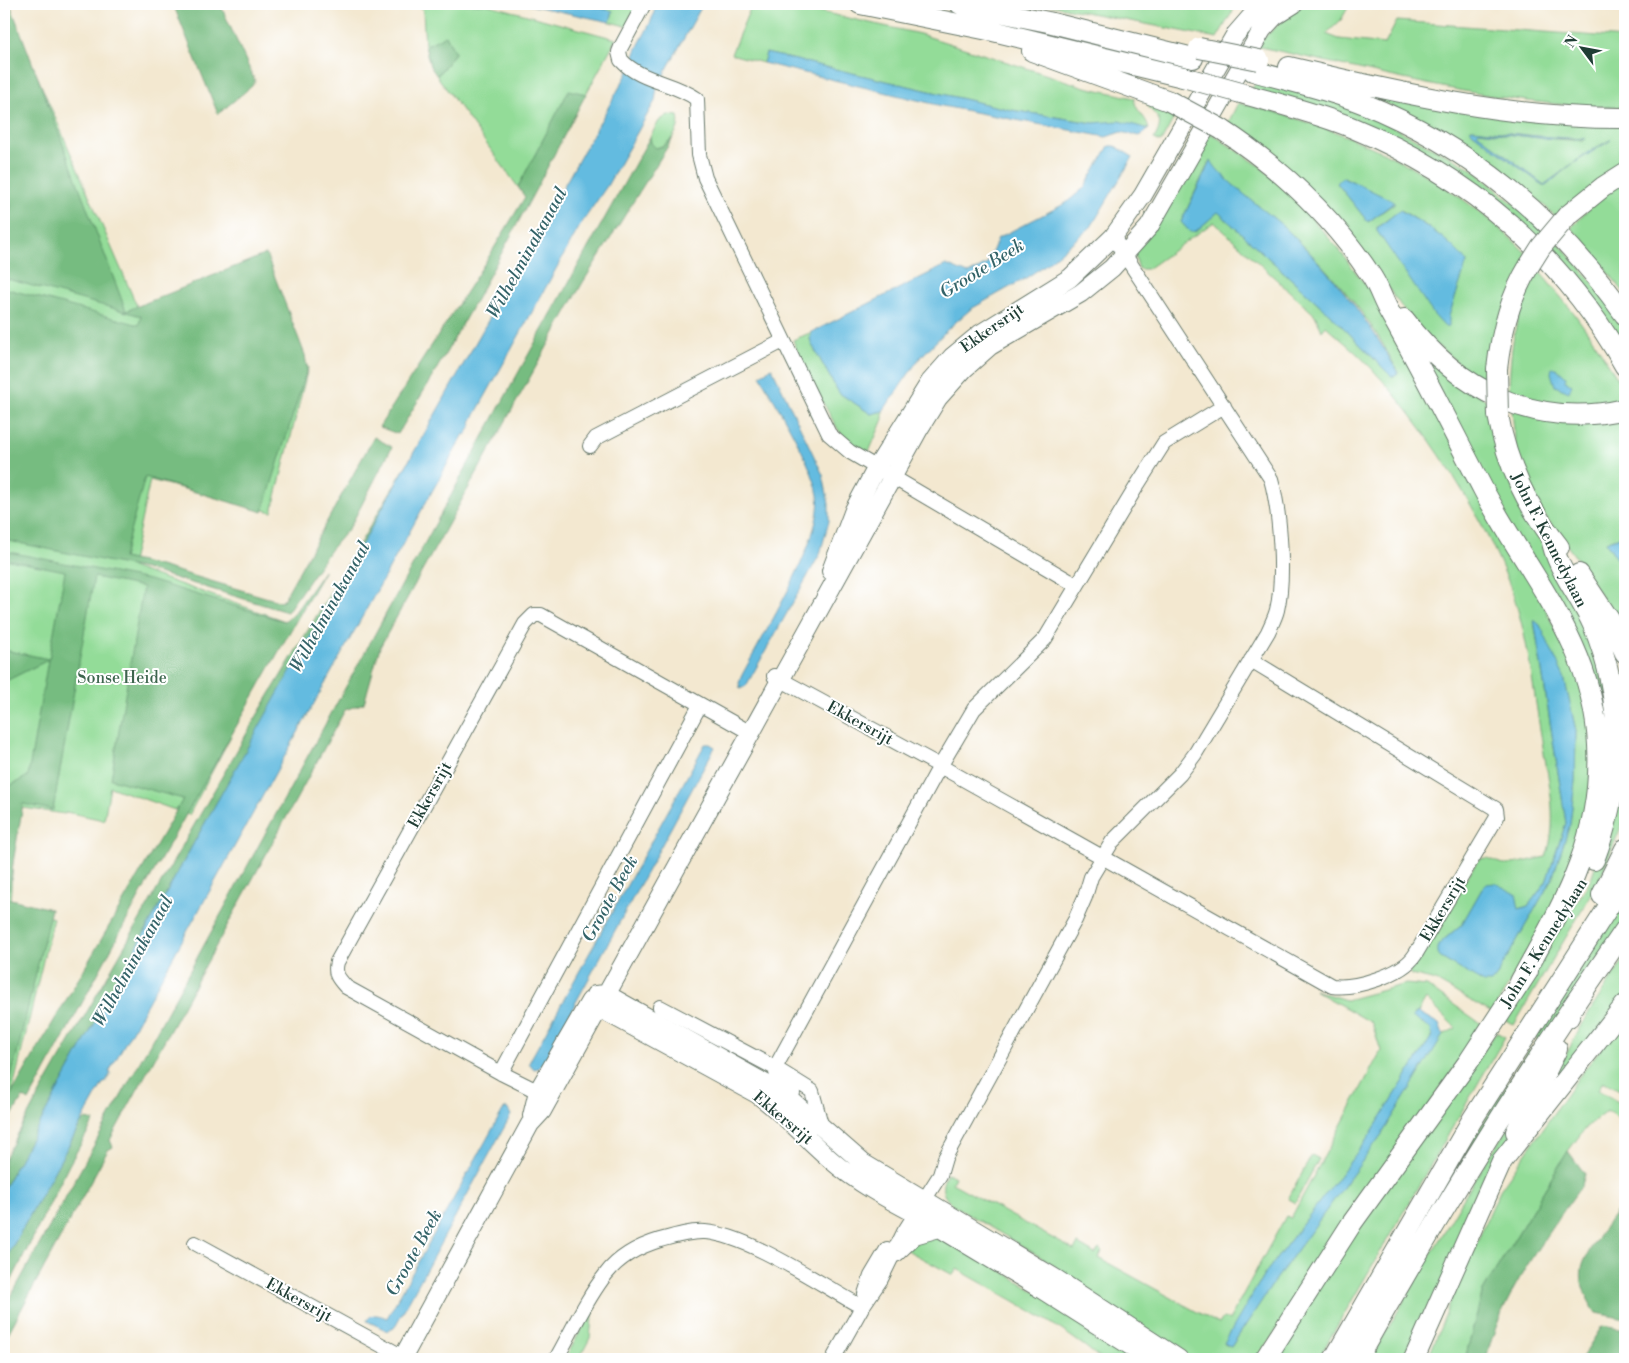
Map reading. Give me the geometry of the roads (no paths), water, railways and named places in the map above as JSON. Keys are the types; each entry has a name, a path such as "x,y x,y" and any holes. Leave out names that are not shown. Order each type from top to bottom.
{"highway":[{"path":"860,4 993,31 1182,77 1237,87 1354,128 1411,155 1463,185 1531,241 1586,305 1625,366"},
{"path":"960,4 1114,38 1462,104 1529,113 1625,118"},
{"path":"993,31 1045,57 1114,79 1169,101 1220,130 1272,166 1309,200 1370,274 1384,298 1386,306 1485,493 1549,596 1571,636 1587,677 1595,716 1598,744 1598,774 1590,830 1577,874 1564,902 1520,982"},
{"path":"1256,66 1362,103 1423,132 1475,162 1530,206 1575,251 1625,315"},
{"name":"John F. Kennedylaan","path":"1265,1359 1352,1223 1469,1061 1520,982 1545,948 1587,878 1604,835 1616,777 1616,718 1608,671 1593,626 1554,554 1550,537 1537,518 1514,476 1506,454 1498,415 1497,370 1499,350 1510,304 1529,266 1548,238 1567,216 1603,187 1625,173"},
{"path":"1384,298 1391,301 1430,350 1466,381 1484,392 1513,404 1549,413 1577,415 1625,409"},
{"path":"1550,537 1578,573 1611,622 1625,654"},
{"path":"1572,961 1595,908 1625,849"},
{"path":"1572,961 1625,881"},
{"path":"1357,1359 1444,1208 1494,1126 1625,930"},
{"name":"John F. Kennedylaan","path":"1334,1359 1444,1168 1572,961"},
{"path":"1502,1161 1625,1005"},
{"path":"1414,1359 1502,1161 1556,1052 1573,1006"},
{"path":"895,1252 914,1234 937,1225"},
{"name":"Ekkersrijt","path":"937,1225 1153,1359"},
{"path":"1424,1359 1426,1331"}],"main road":[{"name":"Ekkersrijt","path":"777,678 833,568 854,510 913,408 952,357 980,334 1070,278 1113,237 1144,194 1234,35 1262,4"},
{"name":"Ekkersrijt","path":"403,1358 530,1124 544,1094 599,999 777,678 938,398 964,369 990,346 1081,293 1104,275 1124,254 1149,226 1237,87 1262,30 1275,16 1294,4"},
{"name":"Ekkersrijt","path":"599,999 761,1080 784,1094 863,1163 917,1205 937,1225"},
{"name":"Ekkersrijt","path":"599,999 758,1094 780,1111 832,1161 862,1183 917,1205 1058,1280 1179,1359"}],"street":[{"path":"644,4 619,52 621,60 658,84 684,92 697,99 699,155 705,178 829,434 840,445 1076,585"},
{"path":"862,1307 871,1276 917,1205 940,1175 945,1158 1085,897 1099,881 1106,859 1136,819 1180,774 1251,660 1277,612 1280,592 1277,507 1270,479 1113,237"},
{"path":"590,446 596,438 783,341"},
{"name":"Ekkersrijt","path":"798,1107 794,1094 778,1080 775,1068 940,766 974,709 1045,639 1076,585 1164,443 1224,406"},
{"name":"Ekkersrijt","path":"544,1094 501,1073 346,987 337,978 335,971 337,962 525,624 534,615 542,615 748,731"},
{"name":"Ekkersrijt","path":"777,678 940,766 1332,986 1350,987 1407,965 1497,817 1496,809 1251,660"},
{"path":"501,1073 700,705"},
{"name":"Ekkersrijt","path":"660,1007 775,1068 812,1091 822,1128"},
{"path":"833,1359 862,1307 881,1279 917,1205"},
{"path":"556,1359 592,1294 607,1272 624,1257 639,1248 679,1235 704,1232 752,1246 862,1307"},
{"name":"Ekkersrijt","path":"195,1243 403,1358"}],"water":[{"path":"525,4 582,4 613,11 610,22"},
{"name":"Wilhelminakanaal","path":"655,4 703,4 657,87 655,101 607,186 581,224 471,422 472,424 466,435 464,434 109,1072 111,1073 105,1083 103,1083 4,1262 4,1188 201,830 632,65 637,49 652,19"},
{"path":"766,53 1011,110 1093,123 1119,121 1149,129 1139,136 1121,132 1106,137 942,106 763,63"},
{"path":"1470,130 1534,136 1586,139 1540,138 1479,131 1477,133 1544,185 1565,169 1546,186 1541,184"},
{"path":"1611,140 1573,163 1590,151"},
{"name":"Groote Beek","path":"1109,146 1115,146 1133,157 1091,227 1045,265 971,309 950,327 919,359 883,411 871,414 839,393 812,345 810,339 812,332 946,265 968,274 987,264 998,238 1066,203 1084,188"},
{"path":"1211,160 1223,176 1284,227 1317,260 1361,314 1398,373 1392,377 1334,318 1218,212 1196,231 1190,232 1181,222"},
{"path":"1343,177 1395,202 1368,222 1337,183"},
{"path":"1400,210 1444,239 1467,262 1449,316 1449,326 1445,327 1434,315 1377,231 1377,228"},
{"path":"772,368 823,475 829,504 829,521 820,554 746,686 740,689 739,683 742,675 803,559 818,513 818,495 809,466 760,375"},
{"path":"1552,368 1556,368 1566,377 1565,381 1572,384 1569,392 1555,386 1551,373"},
{"path":"1625,535 1625,571 1606,542"},
{"path":"1534,620 1540,625 1564,677 1576,731 1575,781 1570,824 1552,879 1496,977 1491,983 1484,983 1441,958 1438,953 1438,945 1462,924 1482,889 1487,884 1495,883 1516,894 1519,909 1528,906 1546,882 1566,823"},
{"path":"705,744 715,747 545,1059 539,1068 534,1069 529,1063 532,1057"},
{"path":"1418,1012 1439,1024 1443,1035 1382,1134 1274,1282 1231,1347 1224,1343 1264,1275 1368,1138 1432,1036 1431,1029 1412,1017"},
{"path":"507,1108 511,1115 394,1328 388,1331 367,1321 373,1315 387,1318 503,1110"}],"park label":[{"name":"Sonse Heide","path":"122,678"}]}
